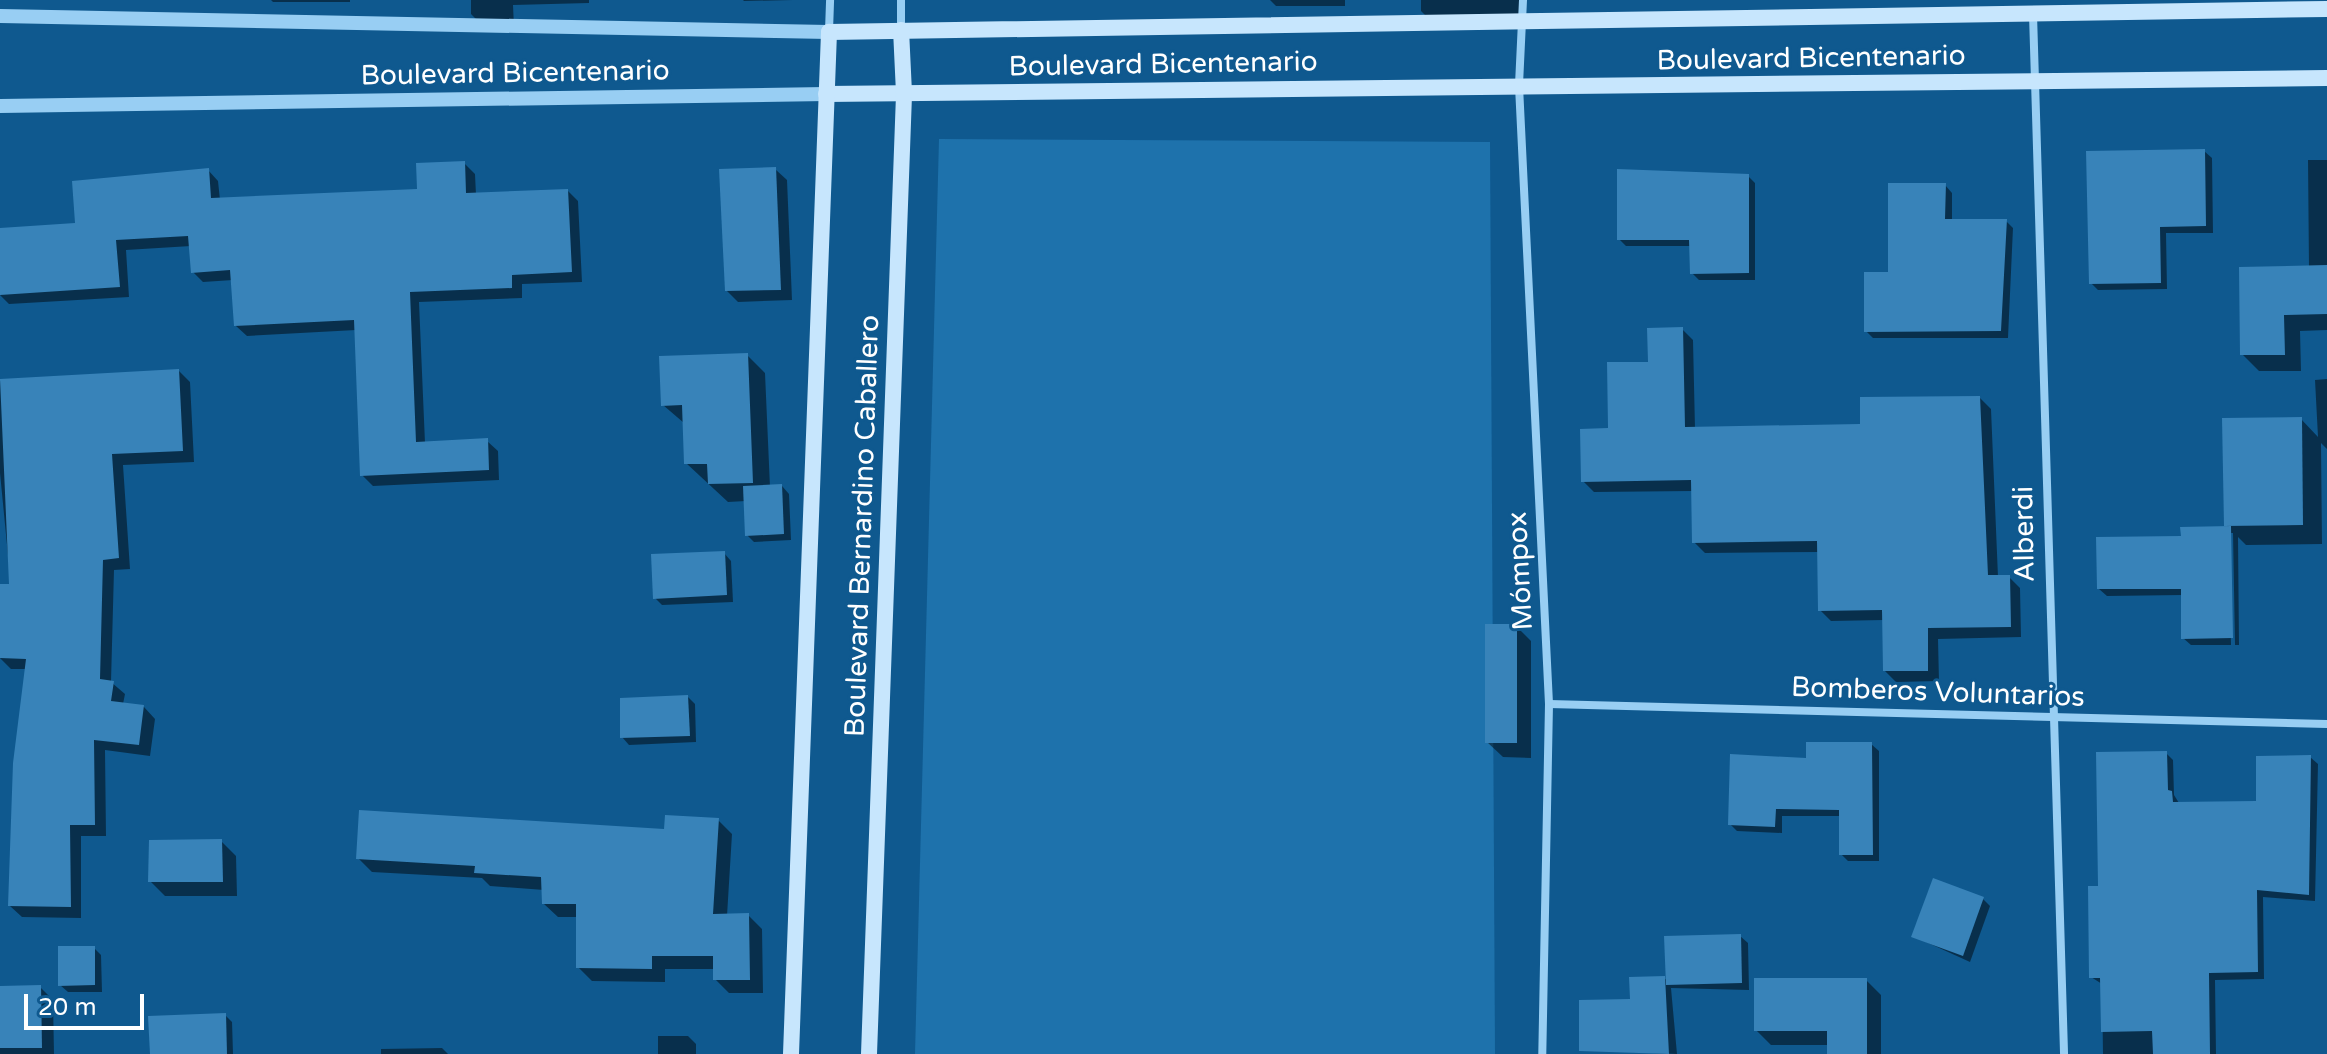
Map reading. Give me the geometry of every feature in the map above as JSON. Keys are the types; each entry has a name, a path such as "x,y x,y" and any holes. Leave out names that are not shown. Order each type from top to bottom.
{"main road":[{"name":"Boulevard Bicentenario","path":"829,32 2327,9"},
{"name":"Boulevard Bernardino Caballero","path":"869,1054 904,93 901,30"},
{"name":"Boulevard Bernardino Caballero","path":"791,1054 829,32"},
{"name":"Boulevard Bicentenario","path":"826,94 2327,78"}],"street":[{"name":"Boulevard Bernardino Caballero","path":"829,32 830,0"},
{"name":"Boulevard Bernardino Caballero","path":"901,0 901,30"},
{"name":"Mómpox","path":"1523,0 1519,86 1549,704 1542,1054"},
{"name":"Alberdi","path":"2033,13 2050,717 2064,1054"},
{"name":"Boulevard Bicentenario","path":"0,16 829,32"},
{"name":"Boulevard Bicentenario","path":"0,106 826,94"},
{"name":"Bomberos Voluntarios","path":"1549,704 2327,724"}],"shaded area":[{"path":"939,139 1490,142 1495,1054 915,1054"}],"building":[{"path":"2205,149 2206,226 2160,227 2161,283 2089,284 2086,151"},
{"path":"465,161 466,193 568,189 572,272 512,275 512,288 410,292 416,442 488,438 489,470 360,476 354,320 234,326 230,270 191,273 188,236 116,240 120,287 0,295 0,228 75,223 72,181 209,168 211,198 417,189 416,163"},
{"path":"776,167 781,290 725,291 719,169"},
{"path":"1617,169 1749,174 1749,273 1690,274 1689,240 1617,240"},
{"path":"1888,183 1946,183 1945,219 2007,219 2001,331 1864,332 1864,272 1888,272"},
{"path":"2327,265 2327,314 2284,315 2285,355 2240,355 2239,267"},
{"path":"1683,327 1685,427 1860,424 1860,397 1980,396 1988,575 2010,575 2011,627 1928,628 1928,671 1883,671 1882,610 1818,611 1817,541 1692,543 1691,480 1581,482 1580,429 1608,428 1607,362 1648,362 1647,328"},
{"path":"748,353 753,483 708,484 707,464 684,464 682,405 661,406 659,356"},
{"path":"179,369 183,451 112,454 119,558 103,560 100,679 114,681 111,701 144,705 139,745 94,740 95,825 70,825 71,907 8,906 13,763 26,659 0,658 0,584 9,584 0,379"},
{"path":"2302,417 2303,525 2224,526 2222,418"},
{"path":"782,484 784,534 745,536 743,486"},
{"path":"2231,526 2233,638 2181,639 2181,589 2097,589 2096,537 2181,536 2180,527"},
{"path":"725,551 727,595 653,599 651,554"},
{"path":"1485,624 1517,624 1517,743 1485,743"},
{"path":"688,695 690,736 620,738 620,698"},
{"path":"1806,742 1872,742 1873,855 1839,855 1839,810 1776,809 1775,827 1728,825 1730,754 1806,758"},
{"path":"2167,751 2168,790 2172,791 2173,802 2256,801 2256,756 2311,755 2309,895 2257,890 2258,972 2209,973 2210,1054 2153,1054 2152,1031 2101,1032 2100,978 2089,978 2088,886 2098,886 2096,752"},
{"path":"359,810 664,829 665,815 719,818 713,914 749,913 750,980 713,980 713,956 652,956 652,969 576,968 576,904 542,904 541,877 474,873 475,866 356,859"},
{"path":"222,839 223,882 148,882 149,840"},
{"path":"1933,878 1984,897 1963,956 1911,937"},
{"path":"1741,934 1742,983 1666,985 1664,936"},
{"path":"58,946 95,946 95,985 58,986"},
{"path":"1665,976 1669,1054 1579,1051 1579,1000 1630,999 1629,977"},
{"path":"1754,978 1867,978 1867,1054 1827,1054 1827,1031 1754,1031"},
{"path":"41,985 42,1048 0,1048 0,986"},
{"path":"226,1013 227,1054 150,1054 148,1016"}]}
